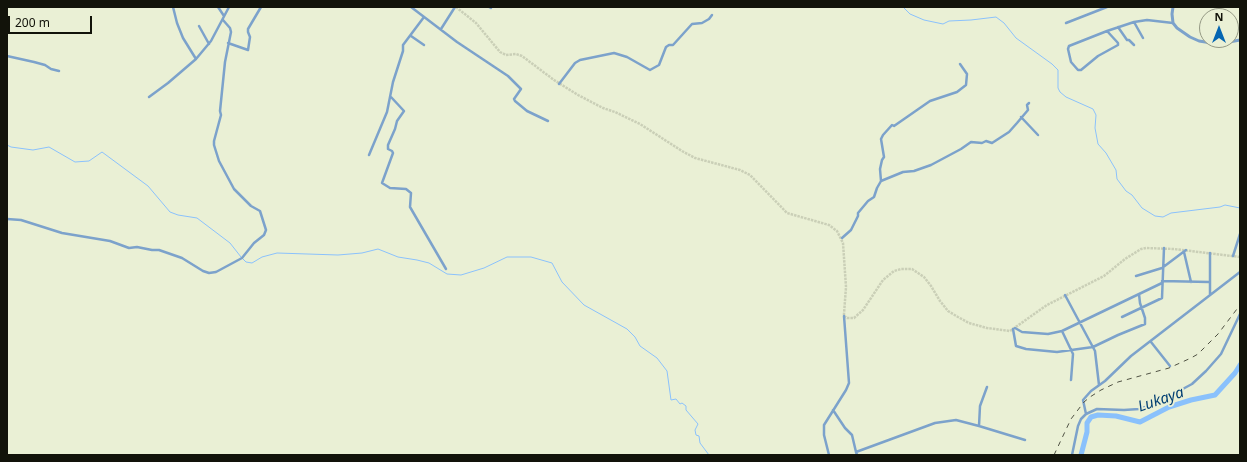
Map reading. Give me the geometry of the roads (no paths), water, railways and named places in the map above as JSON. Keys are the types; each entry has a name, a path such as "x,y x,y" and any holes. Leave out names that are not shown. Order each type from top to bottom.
{"street":[{"path":"173,7 183,38 196,59"},
{"path":"218,7 225,17"},
{"path":"148,97 196,59 209,44 225,17 229,7"},
{"path":"228,43 248,50 250,37 248,29 261,7"},
{"path":"411,7 457,42 510,78 521,89 514,98 515,101 527,111 548,122"},
{"path":"441,29 455,7"},
{"path":"1066,23 1107,7"},
{"path":"1173,7 1173,23 1176,27 1190,37 1199,40"},
{"path":"559,84 575,63 580,60 614,53 627,57 650,70 659,65 666,47 669,45 673,46 692,24 702,23 709,19 712,15"},
{"path":"369,155 387,112 394,82 404,51 403,46 424,17"},
{"path":"7,219 21,220 62,233 110,241 129,248 138,247 160,250 176,256 209,273 216,272 242,258 254,243 266,232 260,212 251,206 236,191 219,161 214,145 221,115 220,111 230,28 223,20"},
{"path":"1108,31 1118,42 1118,45 1098,56 1081,70 1078,70 1071,62 1068,47 1108,31 1118,27 1134,22 1147,20 1173,23"},
{"path":"1134,22 1143,38"},
{"path":"200,26 209,44"},
{"path":"1118,27 1127,40 1134,45"},
{"path":"411,36 424,46"},
{"path":"7,56 34,62 59,71"},
{"path":"842,238 851,230 858,213 868,200 874,196 881,181 880,169 884,157 881,139 883,134 892,125 894,126 930,101 957,92 966,85 967,74 960,64"},
{"path":"391,97 404,110 397,121 388,145 388,149 393,153 382,183 390,188 406,189 411,193 410,207 446,269"},
{"path":"881,181 903,172 914,171 931,165 972,142 992,142 1009,132 1028,110 1027,105 1029,103"},
{"path":"1021,117 1038,135"},
{"path":"1233,256 1240,234"},
{"path":"1122,317 1161,299 1164,248"},
{"path":"1136,276 1162,268 1185,251 1191,282"},
{"path":"1210,253 1210,294"},
{"path":"1086,414 1084,400 1099,385 1131,356 1240,272"},
{"path":"1139,294 1145,324 1118,334 1093,347 1057,352 1017,347 1015,344 1014,329 1022,332 1048,334 1062,331 1162,282 1209,282"},
{"path":"1065,295 1096,352 1099,385"},
{"path":"1072,455 1078,426 1081,419 1086,414 1096,409 1124,410 1144,408 1155,404 1192,384 1221,354 1240,314"},
{"path":"829,455 824,435 824,425 849,383 844,316"},
{"path":"1062,331 1073,356 1071,380"},
{"path":"1150,342 1170,366"},
{"path":"979,426 980,406 987,387"},
{"path":"833,410 845,428 852,435 856,453 935,423 956,420 1024,440"}],"waterway":[{"path":"903,7 910,14 924,20 943,24 949,21 996,17 1004,23 1016,38 1058,70 1058,88 1060,92 1066,97 1093,109 1096,115 1095,128 1098,144 1106,153 1116,170 1117,179 1142,208 1155,216 1163,217 1171,213 1220,207 1225,205 1240,208"},
{"path":"7,145 11,147 33,150 49,147 75,162 89,161 102,152 148,186 170,212 197,218 230,243 241,257"},
{"path":"243,259 246,262 252,263 262,257 277,253 338,255 362,253 378,249 398,257 429,263 447,274 461,275 484,268 507,257 531,257 552,263 562,282 584,305 627,329 635,337 640,346 657,358 667,371 671,400 676,399 680,404 682,403 686,406 686,410 698,424 695,430 696,435 699,436 700,443 709,455"},
{"name":"Lukaya","path":"1081,455 1087,432 1087,423 1091,417 1098,415 1116,416 1140,422 1169,407 1191,400 1215,395 1235,373 1240,365"}],"tunnel":[{"path":"456,7 476,23 500,52 506,55 516,54 522,56 554,80 578,95 640,124 695,158 740,170 750,175 787,213 829,225 837,231 843,243 846,287 844,316 847,318 854,318 863,310 883,280 894,271 901,269 912,269 924,277 948,311 958,317 969,323 987,328 1010,331 1047,305 1104,276 1125,259 1141,249 1174,249 1240,257"}],"railway":[{"path":"1054,455 1071,419 1084,402 1090,397 1118,382 1169,368 1198,354 1218,334 1240,305"}]}
